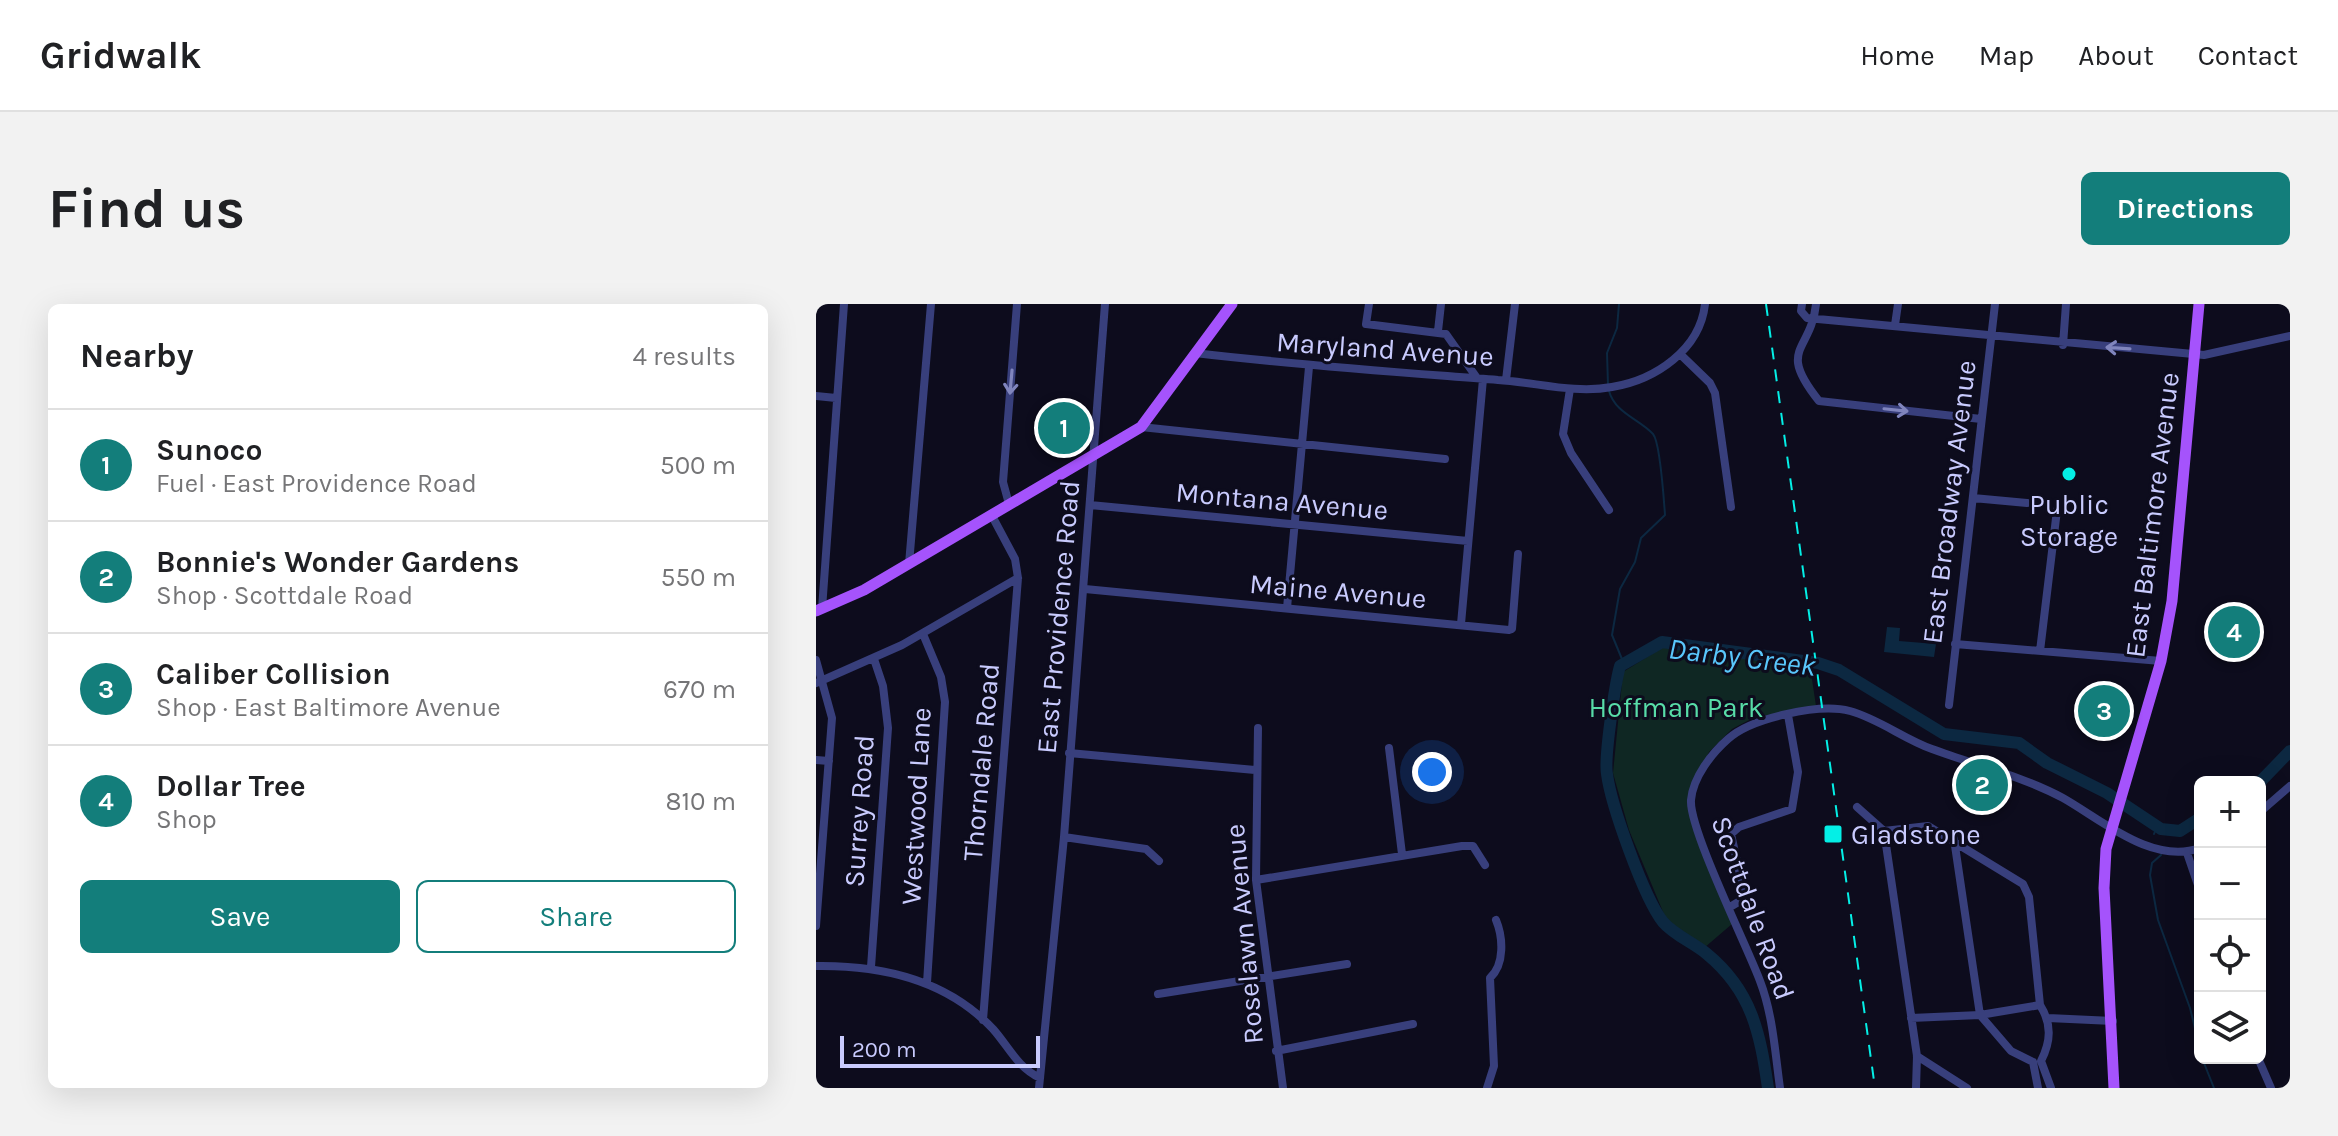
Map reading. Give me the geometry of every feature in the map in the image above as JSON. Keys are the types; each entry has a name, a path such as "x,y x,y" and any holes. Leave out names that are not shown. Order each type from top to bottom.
{"main road":[{"path":"819,610 909,564 1141,427 1232,304"},
{"name":"East Baltimore Avenue","path":"2114,1088 2104,888 2112,826 2161,661 2172,601 2199,304"}],"street":[{"path":"819,610 844,304"},
{"path":"909,564 931,304"},
{"path":"1009,504 1003,482 1017,304"},
{"name":"East Providence Road","path":"1039,1088 1085,589 1105,304"},
{"path":"1369,304 1366,324 1438,331 1453,340 1480,378 1461,624"},
{"path":"1438,331 1441,304"},
{"path":"1506,380 1515,304"},
{"path":"1705,304 1692,337 1680,354 1710,383 1715,393 1731,507"},
{"path":"1802,304 1801,311 1807,318 2063,345 2195,354 2287,337"},
{"path":"1816,304 1815,319 1796,352 1796,362 1806,384 1819,401 1981,419"},
{"path":"1895,325 1898,304"},
{"name":"East Broadway Avenue","path":"1949,705 1995,304"},
{"path":"2063,345 2066,304"},
{"name":"Maryland Avenue","path":"1195,353 1309,367 1506,380 1570,389 1613,387 1640,380 1680,354"},
{"path":"1287,608 1309,367"},
{"path":"1570,389 1563,434 1571,453 1609,510"},
{"path":"816,396 836,398"},
{"path":"1141,427 1445,459"},
{"path":"1973,498 2027,503"},
{"name":"Montana Avenue","path":"1090,505 1468,541"},
{"path":"2040,651 2057,510"},
{"name":"Thorndale Road","path":"983,1020 1018,578 1015,559 991,514"},
{"name":"Maine Avenue","path":"1085,589 1512,629 1518,554"},
{"path":"819,682 923,634 1018,578"},
{"name":"Westwood Lane","path":"923,634 941,677 945,702 927,983"},
{"path":"1955,644 2161,661"},
{"name":"Surrey Road","path":"871,967 888,728 883,686 874,659"},
{"path":"816,660 819,682 832,718 816,926"},
{"name":"Scottdale Road","path":"1780,1088 1769,1010 1691,800 1703,768 1732,736 1749,725 1788,715 1848,710 1929,748 2060,797 2112,826 2167,851 2187,853"},
{"path":"1730,907 1745,898 1731,834 1792,809 1797,799 1797,758 1788,715"},
{"name":"Roselawn Avenue","path":"1258,728 1255,770 1256,880 1283,1088"},
{"path":"1389,748 1402,854"},
{"path":"1069,753 1255,770"},
{"path":"816,760 829,761"},
{"path":"2266,807 2290,786"},
{"path":"1857,807 1884,831 1917,1056 1916,1088"},
{"path":"1884,831 1928,826 1954,839 2023,884 2029,897 2040,1005 2048,1018 2049,1042 2037,1061 2038,1088"},
{"path":"1064,837 1146,849 1159,861"},
{"path":"1954,839 1980,1015 2011,1051 2037,1061 2051,1088"},
{"path":"1256,880 1377,862 1402,854 1473,846 1485,865"},
{"path":"2194,850 2187,853 2194,873"},
{"path":"1487,1088 1494,1066 1490,978 1496,972 1501,954 1496,920"},
{"path":"1158,994 1347,964"},
{"path":"816,966 871,967 927,983 983,1020 1018,1064 1040,1078"},
{"path":"1911,1018 1980,1015 2040,1005"},
{"path":"2048,1018 2113,1021"},
{"path":"1276,1051 1413,1024"},
{"path":"1917,1056 1967,1088"},
{"path":"2261,1064 2271,1088"}],"green space":[{"name":"Hoffman Park","path":"1665,646 1810,666 1816,706 1753,718 1732,729 1709,752 1702,766 1689,807 1732,924 1704,948 1666,919 1629,830 1613,773 1623,672"}],"water":[{"path":"1887,627 1900,628 1899,641 1936,644 1934,657 1884,652"}],"waterway":[{"path":"1608,385 1607,353 1617,328 1619,304"},
{"path":"1609,391 1616,405 1653,434 1658,448 1665,515 1641,538 1635,562 1620,589 1612,635 1624,664"},
{"name":"Darby Creek","path":"1768,1088 1757,1031 1744,998 1722,968 1663,922 1638,873 1621,828 1606,766 1620,666 1662,642 1818,663 1839,670 1944,734 2019,743 2047,763 2107,793 2161,829 2180,831 2194,822"},
{"name":"Darby Creek","path":"2266,776 2290,751"},
{"name":"Darby Creek","path":"2154,834 2157,826"},
{"path":"2161,855 2152,863 2150,875 2158,920 2194,1024"},
{"path":"2204,1064 2214,1088"}],"railway":[{"path":"1766,304 1875,1088"}],"place":[{"name":"Sunoco","path":"1064,428"},
{"name":"Public Storage","path":"2069,474"},
{"name":"Dollar Tree","path":"2234,632"},
{"name":"Caliber Collision","path":"2104,711"},
{"name":"Bonnie's Wonder Gardens","path":"1982,785"},
{"name":"Gladstone","path":"1833,834"}]}
